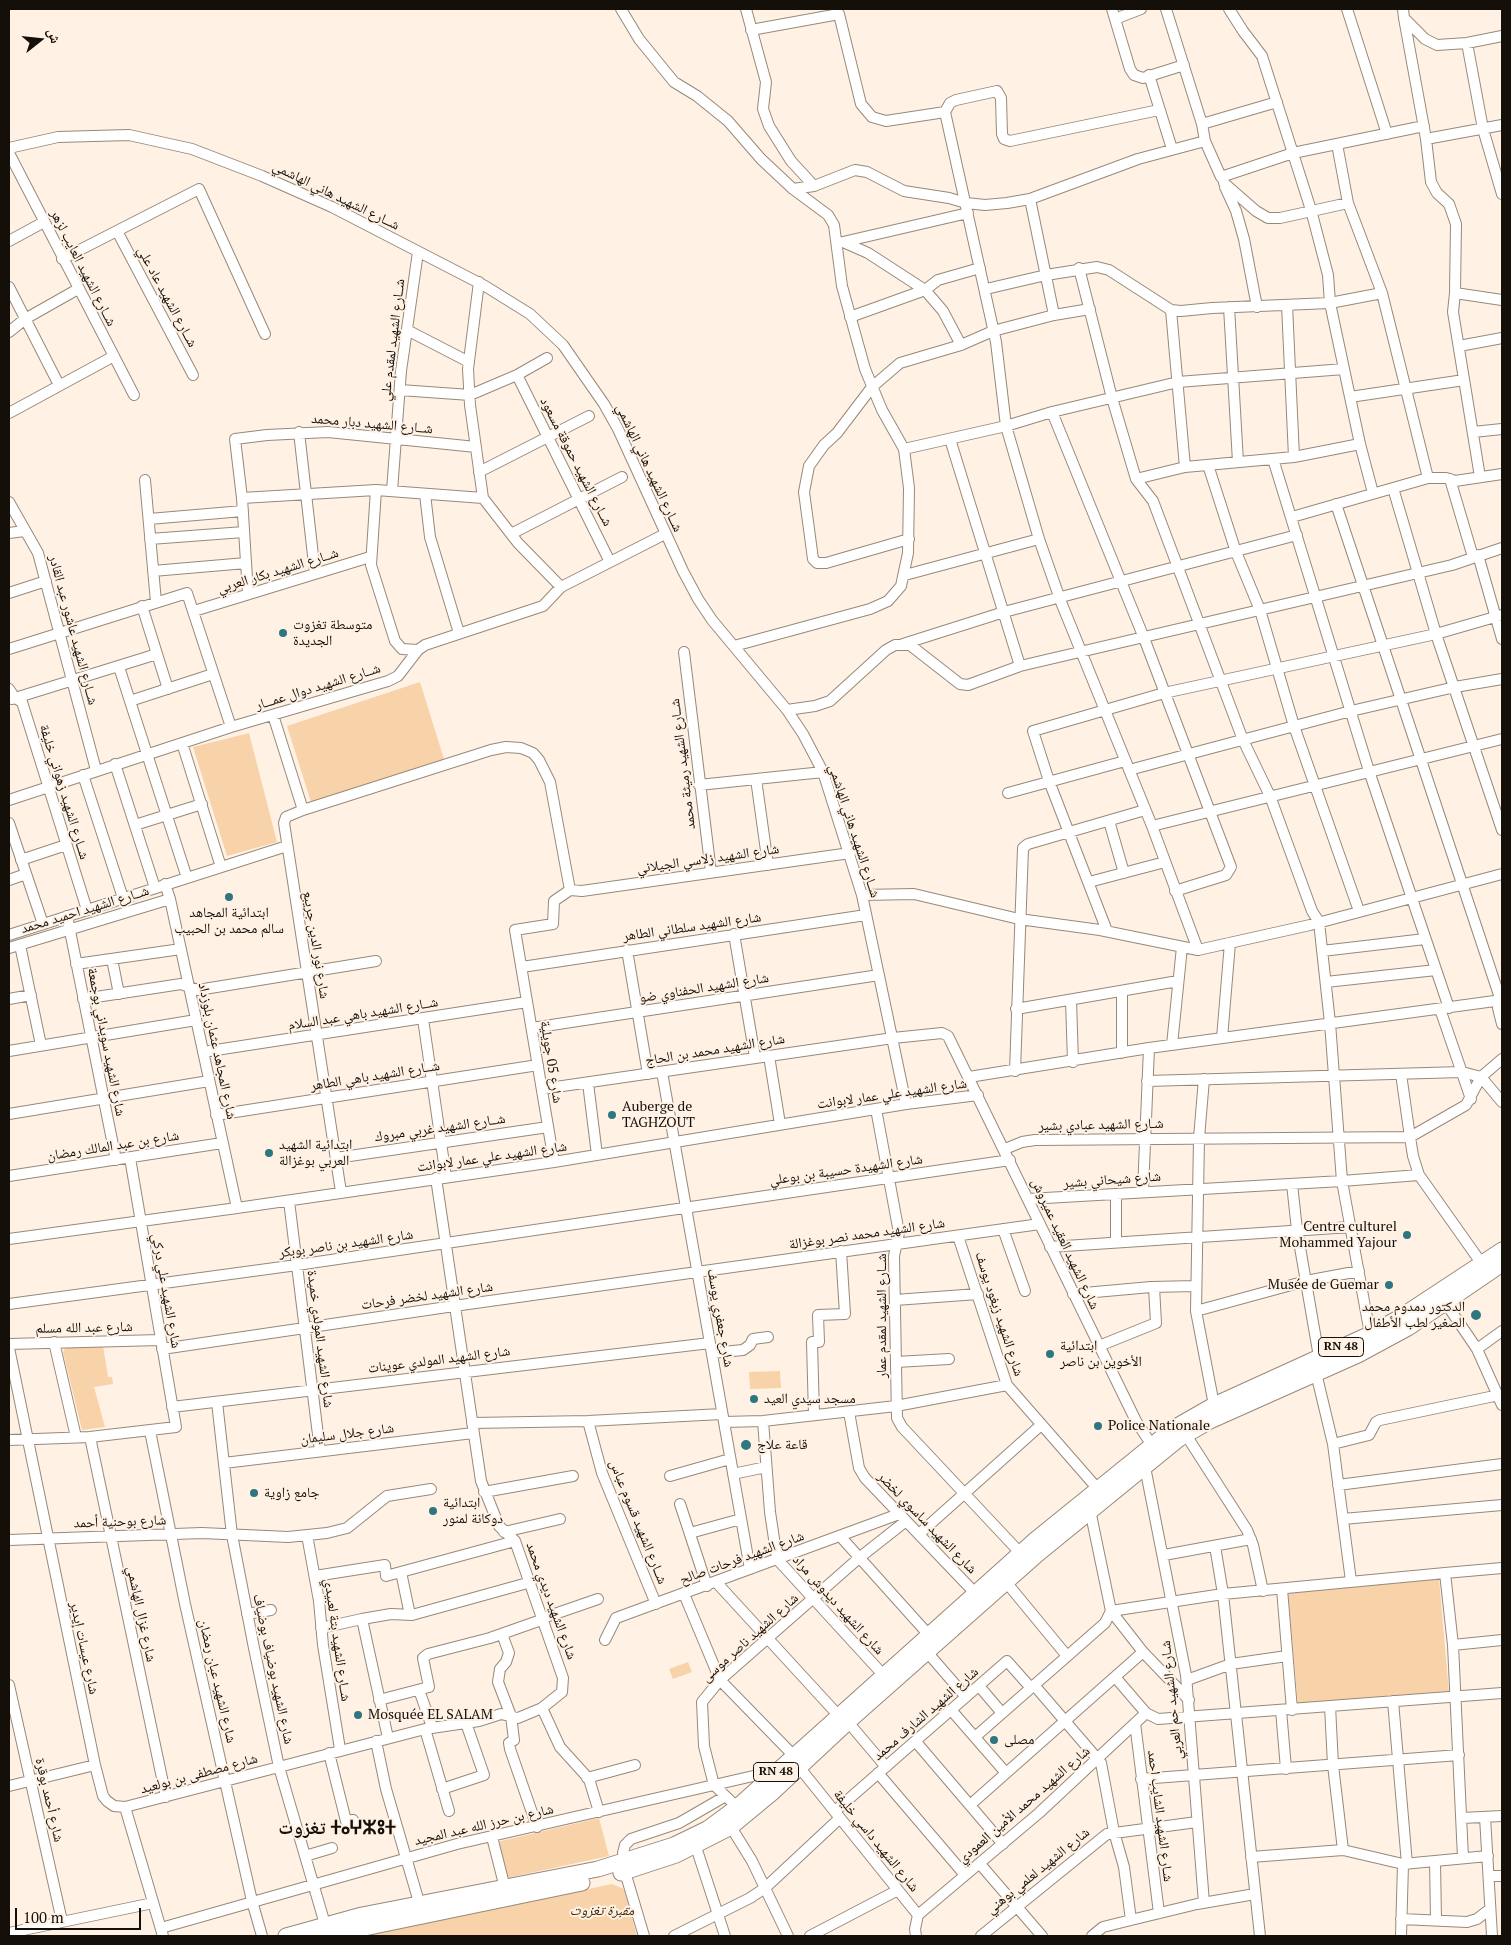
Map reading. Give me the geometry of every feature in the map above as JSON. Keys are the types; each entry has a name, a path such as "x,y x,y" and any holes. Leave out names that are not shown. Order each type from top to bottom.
{"highway":[{"name":"RN 48","path":"286,1936 326,1932 625,1867 696,1847 731,1827 796,1761 843,1719 887,1680 927,1652 1006,1582 1025,1558 1097,1488 1161,1446 1214,1405 1370,1334 1502,1250"},
{"name":"RN 48","path":"887,1680 928,1634 975,1593 1090,1510 1145,1467 1161,1446 1186,1435 1210,1421 1368,1350 1408,1328 1502,1264"},
{"name":"RN 48","path":"422,1911 505,1888 625,1867 695,1836 782,1775"}],"street":[{"path":"622,9 639,39 674,82 697,96 728,121 761,159 793,189 828,215 834,225 840,243 842,286 872,387 882,410 904,449 908,488 909,540 905,575 893,597 881,605 734,646"},
{"path":"746,9 766,82 764,109 769,126 791,161 814,186"},
{"path":"1141,9 1113,14 1130,69 1134,75 1143,78 1184,66"},
{"path":"1166,9 1202,124 1205,141 1236,211 1244,239 1257,306"},
{"path":"1230,9 1243,31 1262,56 1311,210 1328,275 1330,303 1360,444 1373,493"},
{"path":"1347,9 1386,134"},
{"path":"1404,13 1425,39 1437,45 1467,43 1502,36"},
{"path":"1404,13 1433,187 1449,204 1456,224 1453,312 1480,477"},
{"path":"751,30 839,14 861,104 872,118 886,121 946,112"},
{"path":"1467,43 1483,129 1502,194"},
{"path":"1149,75 1172,149"},
{"path":"1160,110 1010,140 1004,139 1002,134 1001,98 997,91 956,100 950,103 946,112 986,289 1006,426 1039,539 1081,652 1152,826 1198,950"},
{"path":"1202,124 1277,102"},
{"path":"1426,139 1502,125"},
{"path":"1222,180 1293,153 1424,126"},
{"name":"شــارع الشهيد هاني الهاشمي","path":"9,148 58,137 129,135 192,149 262,176 332,207 479,282 530,314 563,345 609,412 698,599 787,710 803,734 823,772 862,895 906,1104"},
{"path":"840,243 967,208 1030,199 1138,159 1205,141"},
{"path":"1337,144 1348,203 1382,293 1428,478"},
{"name":"شــارع الشهيد العايب لزهر","path":"9,152 62,259 134,395"},
{"path":"793,189 814,186 855,170 867,172 904,191 949,198 967,208"},
{"path":"1222,180 1256,211 1268,218 1280,218 1348,203"},
{"path":"62,259 199,189 265,334"},
{"path":"1030,199 1054,315"},
{"path":"9,241 44,222"},
{"name":"شــارع الشهيد عاد علي","path":"117,231 192,375"},
{"path":"840,243 868,253 925,290 943,311 961,345"},
{"name":"شــارع الشهيد لمقدم علي","path":"392,491 400,390 418,252"},
{"path":"986,289 1079,268 1097,267 1109,270 1172,310 1181,311 1330,303 1382,293"},
{"path":"850,317 925,290 938,280 980,268"},
{"path":"1079,268 1112,398 1136,480 1151,497 1243,740 1270,796 1312,911 1319,922 1330,1023 1337,1136 1342,1181 1370,1334"},
{"path":"479,282 469,362 470,395 483,498 511,534 561,587"},
{"path":"9,287 60,385"},
{"path":"9,332 25,319 78,289"},
{"path":"1455,293 1502,300"},
{"path":"1287,305 1294,457"},
{"path":"1229,307 1238,462"},
{"path":"909,540 826,563 817,563 813,558 804,492 809,466 872,387 900,364 961,345 993,331 1054,315 1090,309"},
{"path":"1172,310 1184,467"},
{"path":"407,330 469,362"},
{"path":"1459,346 1502,338"},
{"path":"9,413 114,356"},
{"path":"400,390 470,395 517,375 548,358"},
{"path":"904,449 1006,426 1052,412 1178,382 1344,368"},
{"name":"شــارع الشهيد حموقة مسعود","path":"517,375 610,562"},
{"path":"1350,397 1405,387 1464,380"},
{"path":"1052,412 1144,638 1231,871 1226,875 1175,891"},
{"path":"479,472 589,416"},
{"path":"1472,432 1502,428"},
{"path":"300,432 305,495 315,573"},
{"name":"شــارع الشهيد دبار محمد","path":"242,498 235,440 300,432 328,432 396,441 476,447"},
{"path":"950,438 1020,666"},
{"path":"1136,480 1184,467 1294,457 1360,444"},
{"path":"1273,459 1351,711 1436,970 1444,1008 1471,1099"},
{"path":"1208,465 1236,552 1260,610 1294,726 1316,784 1359,912"},
{"path":"1292,517 1428,478 1455,481 1502,474"},
{"path":"511,534 622,477"},
{"path":"145,480 156,602"},
{"path":"1450,480 1475,556 1499,616 1502,639"},
{"path":"1393,488 1420,572 1436,634 1502,830"},
{"path":"376,490 370,557 394,642 402,649 418,650"},
{"path":"248,594 242,498 376,490 483,498"},
{"path":"424,494 430,537 459,632"},
{"name":"شــارع الشهيد عاشور عبد القادر","path":"9,502 38,553 96,770"},
{"path":"1336,504 1501,1001 1498,1008 1502,1024"},
{"path":"149,519 243,511"},
{"path":"9,533 24,531"},
{"path":"150,540 244,532"},
{"name":"شــارع الشهيد دوال عمـــار","path":"9,800 231,727 388,681 398,676 418,650 435,640 543,606 561,587 666,534"},
{"path":"787,710 815,706 830,700 886,650 903,644 1004,612 1297,535"},
{"path":"905,575 986,555 1039,539"},
{"path":"903,644 910,645 960,684 968,684 1020,666 1420,572 1502,548"},
{"name":"شــارع الشهيد بكار العربي","path":"194,611 370,557"},
{"path":"153,570 246,563"},
{"path":"9,593 46,581"},
{"path":"9,649 187,593 231,727"},
{"path":"142,606 168,689"},
{"path":"1107,931 1049,781 1032,731 1164,693 1334,654 1436,634 1499,616"},
{"name":"شــارع الشهيد رميثة محمد","path":"684,652 710,872"},
{"path":"12,700 157,654"},
{"path":"119,666 187,878"},
{"path":"130,701 213,674"},
{"path":"1008,793 1049,781 1187,754 1400,699 1502,679"},
{"name":"شــارع الشهيد زهواني خليفة","path":"9,689 12,700 22,702 87,910"},
{"path":"272,715 303,810 491,750 506,747 521,748 532,753 540,760 550,782 570,890"},
{"path":"1152,826 1370,770 1502,739"},
{"path":"182,743 222,867"},
{"path":"115,764 154,888"},
{"path":"699,786 823,772"},
{"path":"83,775 123,898"},
{"path":"756,779 768,865"},
{"path":"135,826 202,804"},
{"name":"شارع نور الدين جريبع","path":"303,810 286,818 284,821 286,846 341,1192"},
{"path":"1014,1071 1023,848 1028,844 1145,810"},
{"path":"1109,821 1124,873"},
{"path":"9,823 43,924"},
{"path":"21,860 66,845"},
{"name":"شــارع الشهيد احميد محمد","path":"9,935 286,846"},
{"name":"شارع الشهيد زلاسي الجيلاني","path":"570,890 582,892 850,853"},
{"path":"1089,882 1165,862"},
{"path":"9,880 26,874"},
{"path":"862,895 914,894 1019,918 1107,931 1198,950 1359,912 1502,874"},
{"name":"شارع المجاهد عثمان بلوزداد","path":"165,884 170,899 222,1143 238,1208"},
{"name":"شارع 05 جويلية","path":"554,1162 515,930 552,924 554,901 570,890"},
{"name":"شــارع الشهيد احميد محمد","path":"9,948 170,899"},
{"name":"شارع الشهيد سلطاني الطاهر","path":"522,967 866,915"},
{"name":"شارع الشهيد سويداني بوجمعة","path":"67,916 116,1160"},
{"path":"734,934 755,1058"},
{"path":"1322,951 1425,940"},
{"path":"1222,1038 1230,943"},
{"path":"20,945 41,1045"},
{"path":"1172,1045 1182,947"},
{"path":"76,964 181,949"},
{"path":"627,950 648,1074"},
{"path":"112,959 119,994"},
{"path":"83,999 181,984 204,989 376,961"},
{"path":"1326,982 1436,970"},
{"name":"شارع الشهيد الحفناوي ضو","path":"532,1028 879,975"},
{"path":"1016,1009 1178,981"},
{"path":"1122,991 1122,1053"},
{"path":"9,999 31,995"},
{"path":"1071,1000 1073,1062"},
{"path":"969,1077 1073,1062 1149,1048 1501,1001"},
{"name":"شــارع الشهيد باهي عبد السلام","path":"203,1052 527,1002"},
{"path":"423,1019 441,1142 441,1178 446,1244 472,1428 484,1492 502,1531 560,1519"},
{"path":"9,1051 196,1020"},
{"name":"شارع الشهيد محمد بن الحاج","path":"542,1089 893,1038 942,1033 952,1041 969,1077"},
{"path":"1142,1191 1149,1048"},
{"path":"769,1056 780,1124"},
{"path":"1410,1137 1460,1110 1471,1099 1481,1077 1502,1059"},
{"name":"شــارع الشهيد باهي الطاهر","path":"216,1115 538,1064"},
{"name":"شارع جعفري يوسف","path":"662,1072 750,1569"},
{"path":"1147,1081 1462,1072 1481,1077 1502,1102"},
{"path":"1401,1074 1413,1156 1419,1174 1482,1264"},
{"name":"شارع الشهيد العقيد عميروش","path":"969,1077 1136,1421 1161,1446"},
{"path":"1204,1079 1199,1138 1196,1312 1214,1405"},
{"path":"9,1114 209,1081"},
{"path":"588,1083 597,1155"},
{"name":"شارع الشهيد علي عمار لابوانت","path":"9,1239 289,1201 554,1162 906,1104 978,1095"},
{"name":"شــارع الشهيد لمقدم عمار","path":"876,1109 899,1233 894,1256 897,1418 902,1427 1025,1558"},
{"name":"شــارع الشهيد غربي مبروك","path":"336,1158 548,1127"},
{"name":"شـارع الشهيد عبادي بشير","path":"1005,1149 1022,1142 1035,1140 1337,1136 1410,1137"},
{"name":"شارع بن عبد المالك رمضان","path":"9,1175 222,1143"},
{"name":"شارع الشهيد علي دركي","path":"130,1158 176,1427 150,1431"},
{"name":"شارع الشهيدة حسيبة بن بوعلي","path":"686,1207 1010,1160"},
{"name":"شارع شيحاني بشير","path":"1028,1199 1342,1181 1419,1174"},
{"path":"1292,1184 1297,1230 1319,1357"},
{"path":"1116,1194 1116,1241"},
{"name":"شارع الشهيد المولدي خميدة","path":"289,1201 320,1451"},
{"name":"شارع الشهيد بن ناصر بوبكر","path":"9,1304 446,1244 686,1207"},
{"name":"شارع الشهيد محمد نصر بوغزالة","path":"698,1272 1040,1224"},
{"path":"1050,1247 1116,1241 1351,1227"},
{"path":"1003,1229 1025,1291"},
{"name":"شارع الشهيد زيغود يوسف","path":"958,1236 1007,1385 1097,1488"},
{"path":"814,1415 812,1342 819,1342 818,1315 845,1314 841,1251"},
{"path":"1196,1312 1306,1281 1358,1271"},
{"name":"شارع الشهيد لخضر فرحات","path":"161,1344 305,1328 698,1272"},
{"path":"1073,1294 1154,1287 1196,1286"},
{"path":"1099,1346 1156,1323 1154,1287"},
{"path":"895,1300 978,1294"},
{"path":"1333,1444 1369,1435 1376,1422 1380,1420 1501,1401 1477,1349 1445,1302"},
{"path":"1477,1349 1502,1331"},
{"name":"شارع الشهيد المولدي عوينات","path":"172,1407 464,1371 711,1348 743,1350 750,1345 753,1339 768,1337"},
{"path":"54,1342 76,1437"},
{"name":"شارع عبد الله مسلم","path":"9,1346 54,1342 161,1344"},
{"name":"شارع عيسات إيدير","path":"9,1346 95,1765 103,1796 114,1806 125,1807"},
{"path":"896,1362 949,1359"},
{"path":"1316,1373 1333,1444 1351,1581"},
{"name":"شارع جلال سليمان","path":"224,1464 472,1428 588,1421 723,1418 763,1421 896,1406 1007,1385"},
{"name":"شارع الشهيد بوضياف بوضياف","path":"217,1402 232,1535 247,1614 279,1767 326,1932"},
{"name":"شارع الشهيد ساسوي لخضر","path":"849,1412 859,1468 865,1478 975,1593"},
{"name":"شــارع الشهيد قسوم عباس","path":"588,1421 602,1474 656,1604"},
{"name":"شارع الشهيد ديدوش مراد","path":"763,1421 766,1467 777,1559 887,1680"},
{"path":"919,1534 1041,1425"},
{"path":"9,1440 90,1437 150,1431"},
{"name":"شارع الشهيد عبان رمضان","path":"150,1431 169,1534 252,1901 262,1936"},
{"path":"1186,1435 1251,1539 1263,1591"},
{"name":"شارع غزال الهاشمي","path":"90,1437 166,1797"},
{"path":"670,1476 730,1458"},
{"path":"1338,1485 1502,1464"},
{"path":"733,1474 766,1467"},
{"name":"شـارع الشهيد حم العربي","path":"1145,1467 1164,1555 1187,1680 1204,1903"},
{"path":"484,1492 572,1476"},
{"name":"شارع بوحنية أحمد","path":"9,1540 169,1534 307,1535 347,1528 387,1496 431,1490"},
{"path":"680,1504 690,1534 711,1584 767,1638 843,1719 964,1876"},
{"path":"1343,1518 1502,1505"},
{"path":"1090,1510 1111,1612 1143,1652 1189,1700"},
{"name":"شارع الشهيد فرحات صالح","path":"605,1640 616,1618 899,1514"},
{"path":"690,1534 741,1519"},
{"name":"شارع الشهيد ناصر موسى","path":"737,1807 724,1797 714,1785 704,1746 702,1702 720,1680 767,1638 859,1558 906,1521"},
{"name":"شارع الشهيد ديدي محمد","path":"502,1531 515,1541 531,1582 563,1678 564,1688"},
{"name":"شــارع الشهيد بتة لعبيدي","path":"307,1535 315,1576 340,1750"},
{"path":"840,1536 928,1634"},
{"path":"1164,1555 1251,1539"},
{"path":"315,1576 385,1566 386,1576 515,1541"},
{"path":"1215,1546 1223,1594 1260,1936"},
{"path":"974,1737 1104,1623 1111,1612 1223,1594 1502,1568"},
{"path":"401,1572 410,1615"},
{"path":"1445,1573 1453,1645 1463,1858"},
{"path":"321,1628 391,1614 410,1615 480,1598 531,1582"},
{"path":"1006,1582 1067,1656"},
{"path":"1282,1589 1292,1710"},
{"path":"684,1594 720,1680"},
{"path":"378,1700 429,1686 424,1658 428,1654 502,1634 598,1599"},
{"path":"247,1614 271,1610"},
{"path":"362,1619 378,1700 388,1738"},
{"path":"502,1634 509,1654 506,1662 500,1669 498,1682 511,1716 514,1740 509,1743 510,1749 537,1827"},
{"path":"1453,1645 1502,1640"},
{"path":"927,1652 966,1697"},
{"path":"970,1805 1143,1652"},
{"path":"1187,1680 1231,1664 1287,1656"},
{"name":"شارع الشهيد الشارف محمد","path":"674,1936 750,1898 765,1888 882,1770 952,1711 1007,1661 1033,1687"},
{"path":"1115,1677 1146,1713 1158,1719 1502,1693"},
{"name":"شارع الشهيد داسي خليفة","path":"720,1680 796,1761 918,1915"},
{"name":"شارع أحمد بوقرة","path":"9,1685 62,1921"},
{"path":"979,1686 1002,1713"},
{"path":"1033,1687 1098,1758 1104,1770 1114,1832 1124,1867 1131,1920"},
{"name":"شارع مصطفى بن بولعيد","path":"125,1807 429,1728 466,1723 502,1714 518,1718 542,1708 559,1696 564,1688"},
{"path":"419,1690 442,1789 449,1811"},
{"path":"1393,1701 1405,1864 1401,1936"},
{"path":"1330,1706 1333,1765 1343,1850"},
{"path":"542,1708 557,1743 587,1778 599,1812"},
{"path":"1281,1710 1286,1769"},
{"path":"952,1711 1006,1773"},
{"name":"شارع الشهيد محمد الأمين العمودي","path":"918,1915 980,1864 1146,1713"},
{"path":"442,1789 484,1775 466,1723"},
{"name":"شـارع الشهيد الشايب احمد","path":"1135,1723 1159,1913"},
{"path":"376,1741 406,1858 422,1911"},
{"path":"916,1742 1002,1844"},
{"path":"329,1753 346,1821 353,1820 355,1825"},
{"path":"1141,1779 1459,1756"},
{"path":"9,1786 95,1765"},
{"path":"587,1778 635,1765"},
{"name":"شارع بن حرز الله عبد المجيد","path":"162,1932 252,1901 406,1858 714,1785 782,1775"},
{"path":"644,1936 625,1867 623,1853 625,1845 631,1840 679,1823 724,1797"},
{"path":"125,1807 162,1932"},
{"path":"1462,1818 1502,1816"},
{"path":"1486,1817 1492,1936"},
{"path":"1114,1832 1197,1822"},
{"path":"731,1827 765,1888 788,1936"},
{"name":"شارع الشهيد لعلمي بوهني","path":"981,1936 1102,1837 1114,1832"},
{"path":"492,1837 505,1888"},
{"path":"696,1847 725,1936"},
{"path":"305,1856 332,1848"},
{"path":"1251,1857 1343,1850 1405,1864 1488,1856"},
{"path":"1435,1861 1436,1920"},
{"path":"980,1864 1042,1936"},
{"path":"1489,1876 1502,1876"},
{"path":"810,1936 898,1890"},
{"path":"1092,1936 1103,1927 1204,1903 1255,1894"},
{"path":"9,1933 153,1903"},
{"path":"1401,1919 1472,1921 1490,1909"},
{"path":"916,1936 915,1929 918,1915"}],"green space":[{"path":"420,682 444,759 311,802 287,726"},
{"path":"249,733 277,842 227,856 193,747"},
{"path":"103,1346 108,1377 112,1377 113,1384 94,1387 105,1427 82,1430 63,1352 66,1347"},
{"path":"780,1371 781,1388 750,1389 749,1372"},
{"path":"1439,1579 1449,1693 1298,1705 1288,1593"},
{"path":"688,1662 692,1672 673,1679 669,1669"},
{"path":"599,1818 609,1856 507,1878 497,1842"},
{"name":"مقبرة تغزوت","path":"612,1884 624,1889 637,1936 366,1936"}],"place":[{"name":"متوسطة تغزوت الجديدة","path":"283,633"},
{"name":"ابتدائية المجاهد سالم محمد بن الحبيب","path":"229,897"},
{"name":"Auberge de TAGHZOUT","path":"612,1115"},
{"name":"ابتدائية الشهيد العربي بوغزالة","path":"269,1153"},
{"name":"Centre culturel Mohammed Yajour","path":"1407,1235"},
{"name":"Musée de Guemar","path":"1389,1285"},
{"name":"الدكتور دمدوم محمد الصغير لطب الأطفال","path":"1476,1315"},
{"name":"ابتدائية الأخوين بن ناصر","path":"1050,1354"},
{"name":"مسجد سيدي العيد","path":"754,1399"},
{"name":"Police Nationale","path":"1098,1426"},
{"name":"قاعة علاج","path":"746,1445"},
{"name":"جامع زاوية","path":"254,1493"},
{"name":"ابتدائية دوكانة لمنور","path":"433,1511"},
{"name":"Mosquée EL SALAM","path":"358,1715"},
{"name":"مصلى","path":"994,1740"}],"district":[{"name":"تغزوت ⵜⴰⵖⵣⵓⵜ","path":"337,1829"}]}
